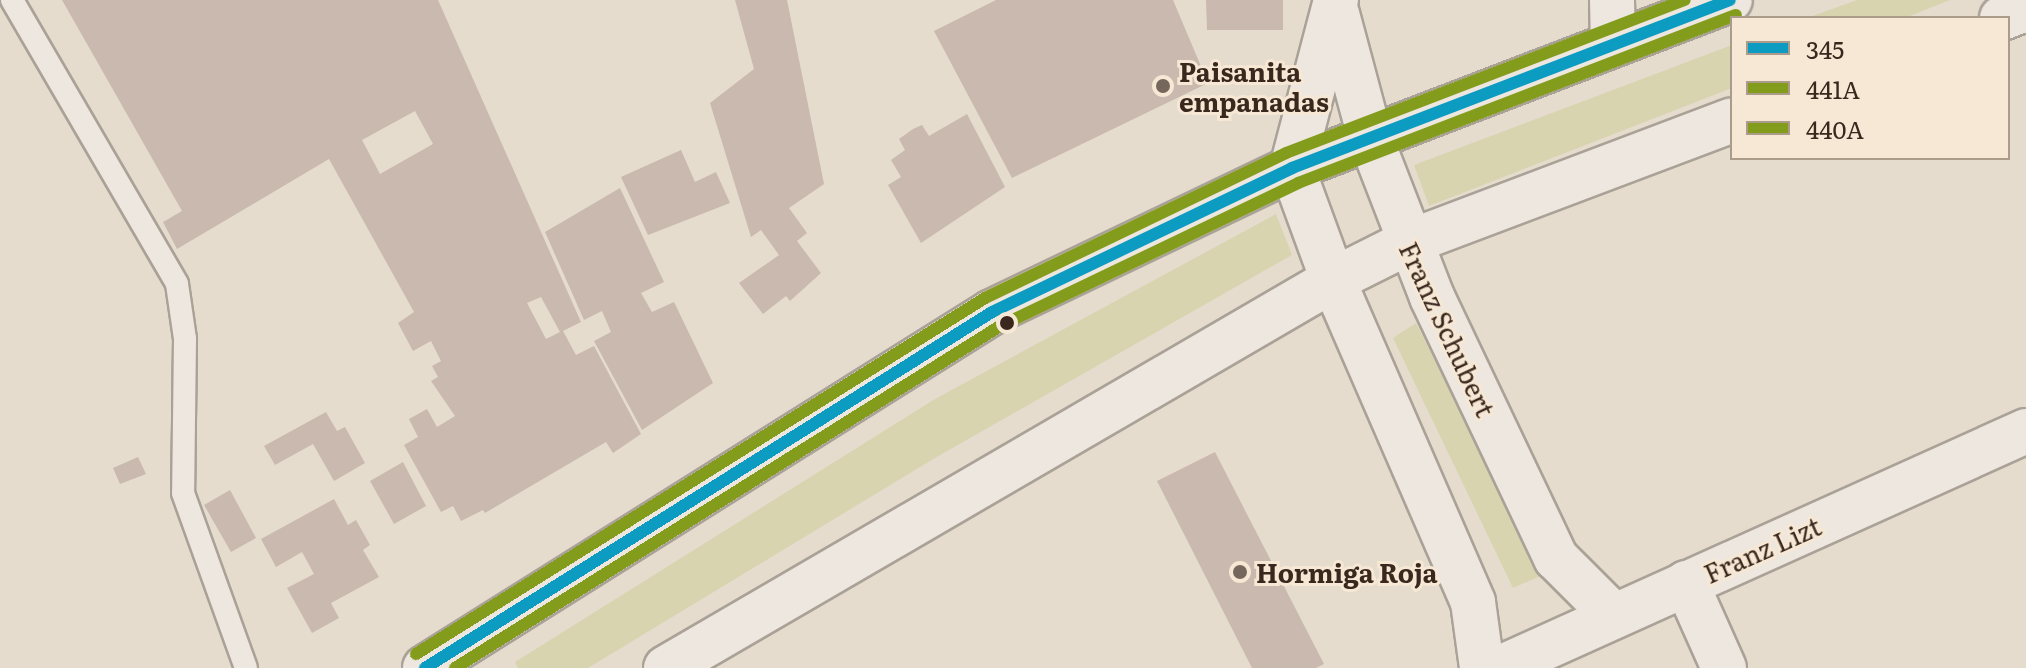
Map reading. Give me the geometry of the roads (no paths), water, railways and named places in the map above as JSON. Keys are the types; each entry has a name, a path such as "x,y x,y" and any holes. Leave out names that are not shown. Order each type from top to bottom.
{"street":[{"path":"1612,0 1613,44"},
{"path":"425,668 992,312 1292,168 1730,0"},
{"path":"1336,7 1292,168 1333,280 1473,602 1482,668"},
{"name":"Franz Schubert","path":"1336,7 1370,137 1407,243 1556,558 1614,616"},
{"path":"666,668 1333,280 1407,243 1730,121"},
{"name":"Franz Lizt","path":"1500,668 2026,431"},
{"path":"1686,583 1724,668"}],"lane":[{"path":"12,0 177,284 185,339 183,493 246,668"}],"place":[{"name":"Paisanita empanadas","path":"1163,86"},
{"name":"Hormiga Roja","path":"1240,572"}]}
